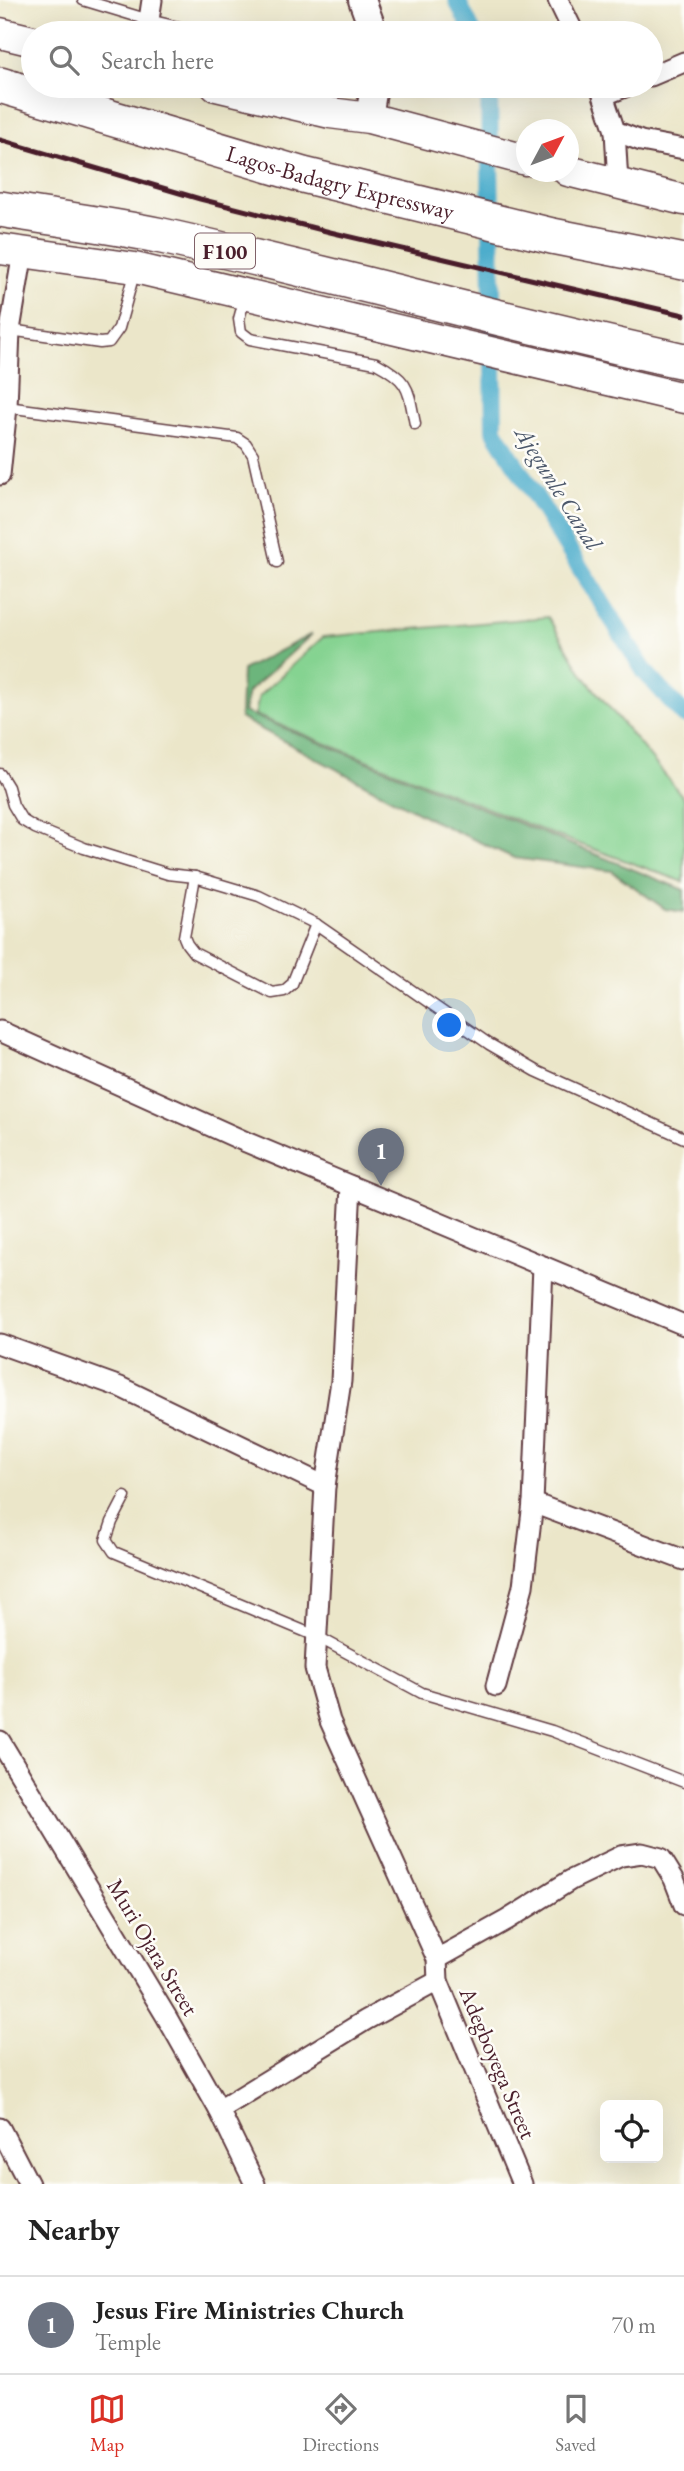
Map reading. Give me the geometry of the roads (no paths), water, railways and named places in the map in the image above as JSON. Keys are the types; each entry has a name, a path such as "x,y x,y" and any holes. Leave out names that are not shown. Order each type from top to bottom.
{"highway":[{"name":"Lagos-Badagry Expressway","path":"0,85 21,91"},
{"name":"Lagos-Badagry Expressway","path":"44,98 303,175 552,236 684,262"},
{"name":"F100","path":"0,209 159,236 448,303 540,330 684,361"}],"main road":[{"path":"0,33 21,38"},
{"path":"267,98 330,113 369,118 516,157"},
{"path":"579,173 684,200"},
{"path":"12,250 135,268 684,398"}],"street":[{"path":"149,21 152,0"},
{"path":"362,0 370,21"},
{"path":"558,0 568,21"},
{"path":"663,71 684,62"},
{"path":"369,118 372,98"},
{"path":"605,98 615,131 618,183"},
{"path":"615,131 641,141 684,149"},
{"path":"0,475 7,407 4,351 10,330 12,250"},
{"path":"0,1031 223,1131 684,1325"},
{"path":"351,1186 341,1381 325,1486 315,1668 330,1721 437,1959 571,1880 621,1856 642,1853 661,1858 674,1879 684,1905"},
{"path":"496,1686 523,1586 533,1503 543,1266"},
{"path":"0,1344 120,1387 325,1486"},
{"path":"533,1503 684,1560"},
{"name":"Muri Ojara Street","path":"0,1741 166,2016 219,2109 255,2184"},
{"name":"Adegboyega Street","path":"437,1959 438,1981 522,2184"},
{"path":"219,2109 366,2020 438,1981"},
{"path":"0,2127 29,2184"}],"lane":[{"path":"83,0 134,21"},
{"path":"10,330 109,342 119,328 135,268"},
{"path":"246,293 239,319 242,332 250,339 376,363 394,373 408,387 415,424"},
{"path":"7,407 237,438 246,444 253,456 276,562"},
{"path":"0,774 22,820 34,828 83,848 168,874 195,877 259,896 316,923 489,1044 536,1071 684,1138"},
{"path":"195,877 184,937 187,944 194,953 272,993 284,991 292,984 316,923"},
{"path":"125,1497 106,1540 114,1552 316,1636 422,1693 552,1731 684,1782"}],"waterway":[{"name":"Ajegunle Canal","path":"457,0 467,21"},
{"name":"Ajegunle Canal","path":"489,98 494,430 645,672 684,715"}],"railway":[{"path":"0,140 200,199 684,315"}],"place":[{"name":"Jesus Fire Ministries Church","path":"381,1186"}]}
